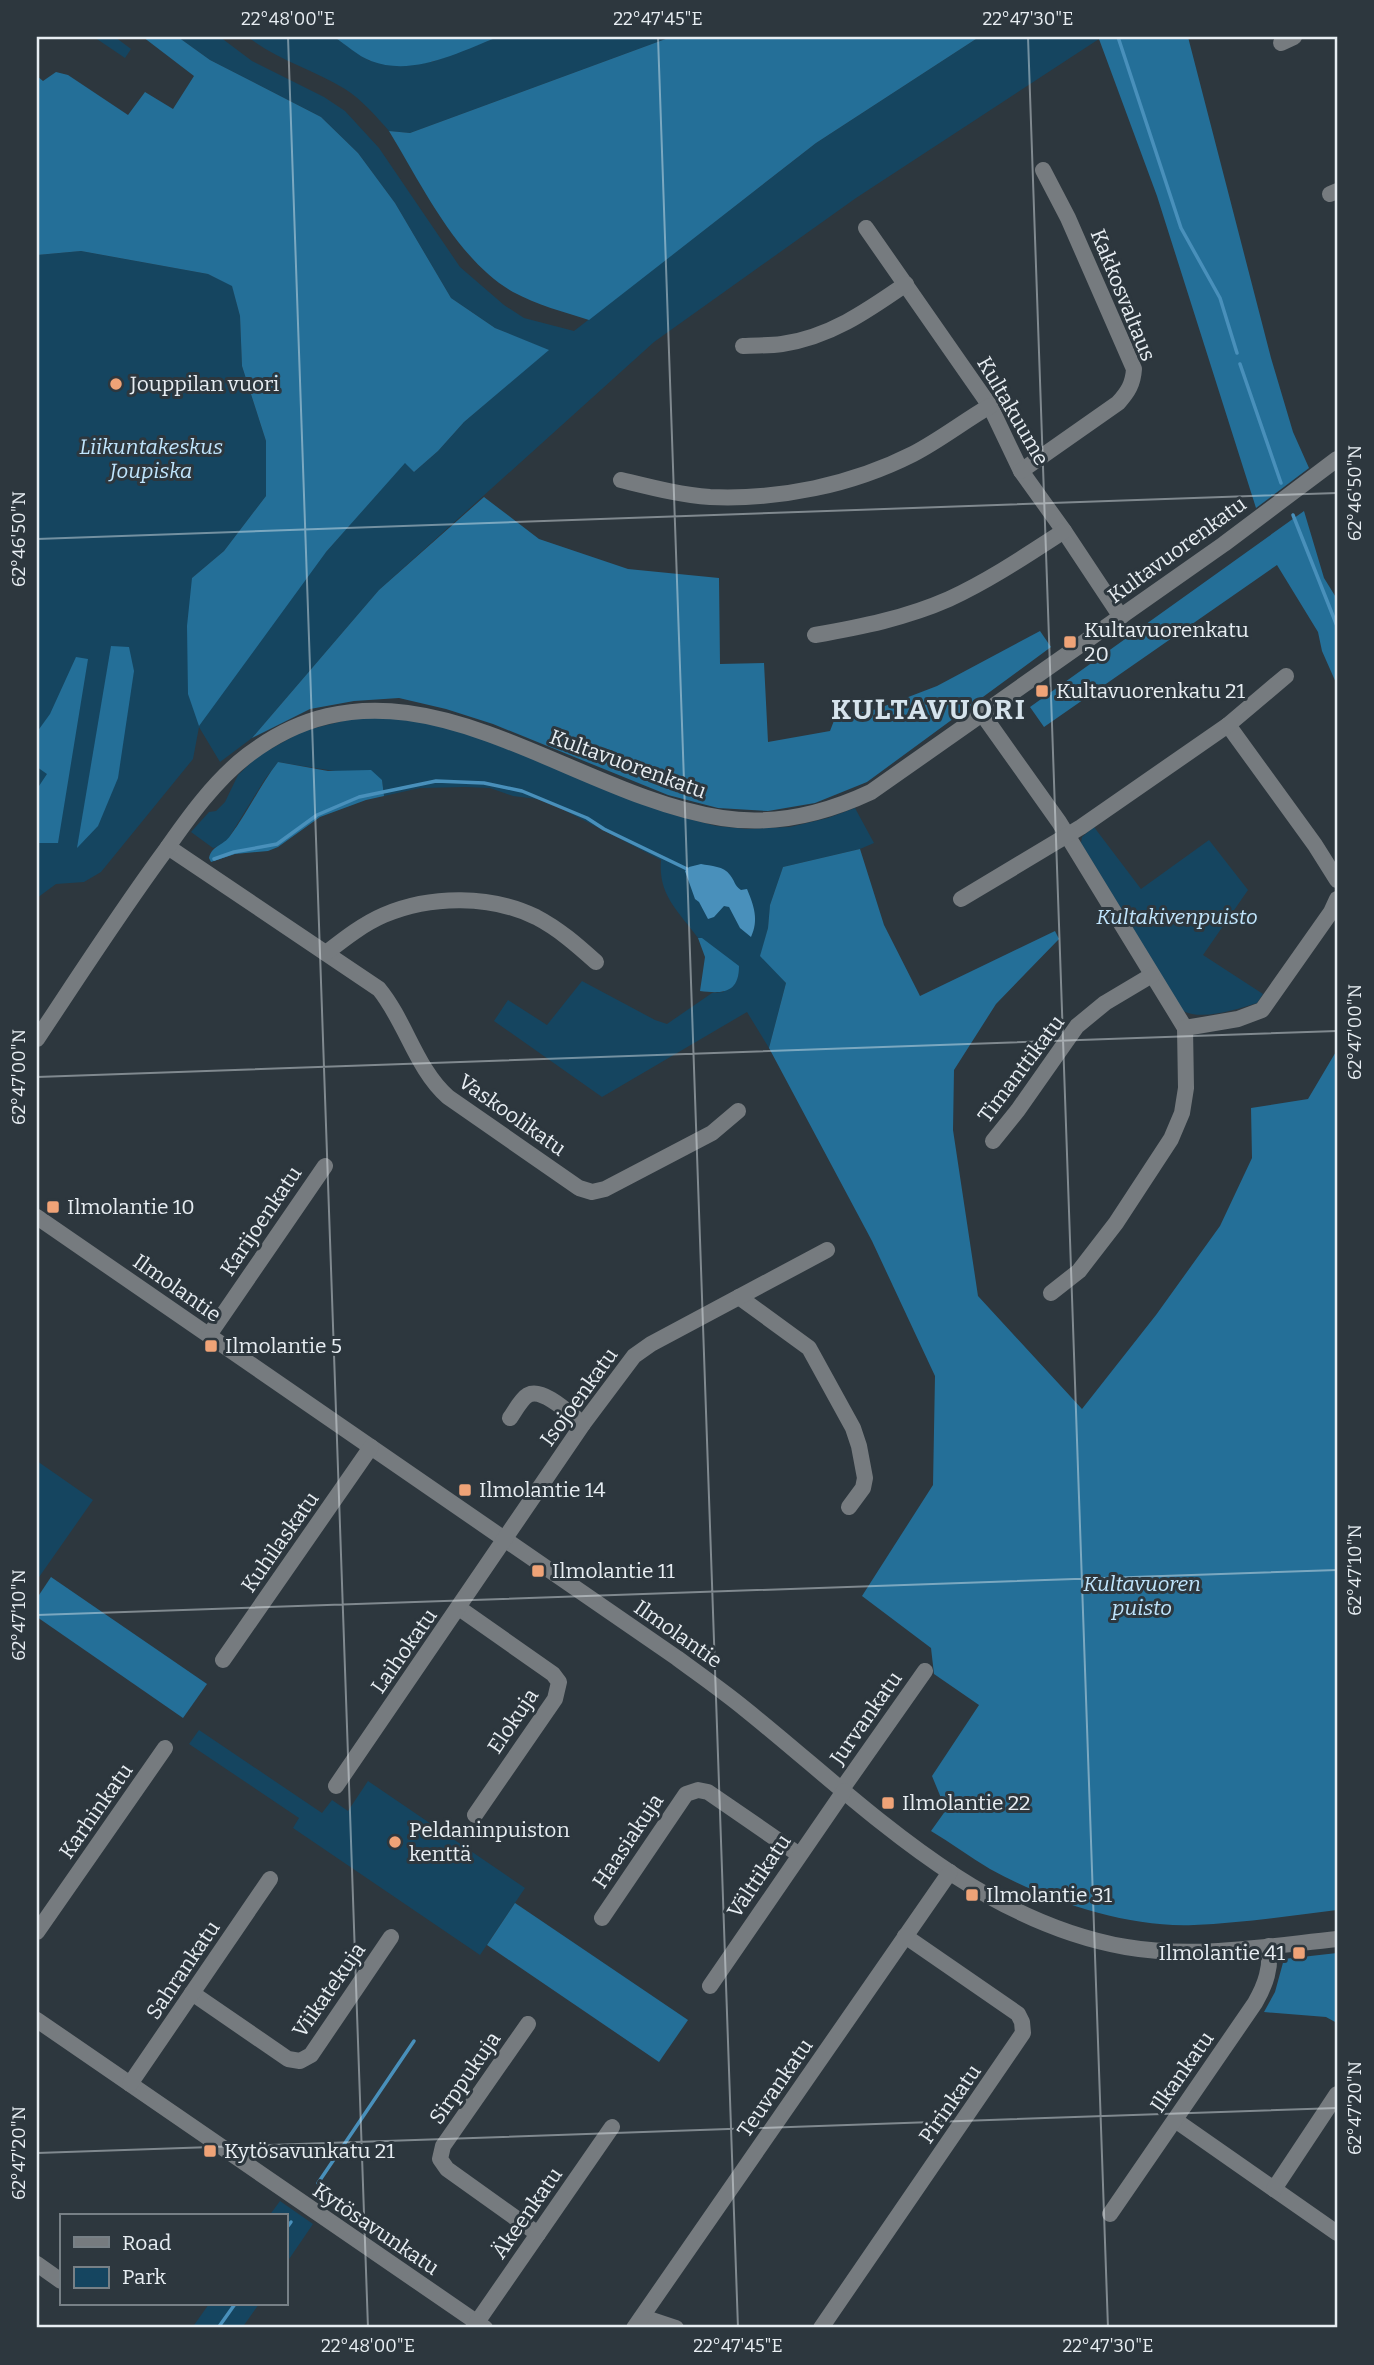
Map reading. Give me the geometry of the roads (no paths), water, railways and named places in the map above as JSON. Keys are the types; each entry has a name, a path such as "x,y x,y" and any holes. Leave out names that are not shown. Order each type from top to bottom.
{"street":[{"name":"Kakkosvaltaus","path":"1021,471 1118,403 1133,382 1134,369 1044,170"},
{"name":"Kultakuume","path":"866,228 990,406 1021,471 1121,617"},
{"path":"743,346 782,344 814,337 840,327 906,284"},
{"path":"621,480 670,492 711,497 775,494 818,488 913,454 990,406"},
{"name":"Kultavuorenkatu","path":"37,1039 179,830 220,782 248,755 279,736 312,721 349,712 383,709 415,712 491,734 686,810 723,818 757,821 815,813 846,804 871,792 1224,544 1337,459"},
{"path":"815,635 891,619 946,600 1008,567 1064,531"},
{"path":"961,899 1068,835 1228,725 1286,676"},
{"path":"983,715 1068,835 1185,1028 1186,1088 1182,1113 1171,1139 1116,1223 1079,1271 1051,1293"},
{"path":"1228,725 1337,880"},
{"name":"Vaskoolikatu","path":"167,847 379,989 391,1004 433,1084 579,1188 592,1192 605,1189 712,1133 738,1111"},
{"path":"1185,1028 1238,1018 1262,1010 1317,933 1337,899"},
{"path":"326,953 354,932 385,915 414,905 480,901 535,917 568,936 596,962"},
{"name":"Timanttikatu","path":"993,1141 1077,1026 1105,1003 1152,975"},
{"name":"Karijoenkatu","path":"209,1335 324,1166"},
{"name":"Ilmolantie","path":"37,1217 700,1675 950,1872 991,1898 1037,1920 1079,1935 1127,1947 1176,1951 1225,1950 1337,1939"},
{"name":"Isojoenkatu","path":"506,1540 583,1424 634,1356 651,1344 827,1251"},
{"path":"739,1297 809,1348 853,1428 865,1478 863,1488 849,1507"},
{"path":"510,1418 528,1396 538,1393 583,1424"},
{"name":"Kuhilaskatu","path":"223,1660 372,1447"},
{"name":"Laihokatu","path":"336,1786 506,1540"},
{"name":"Elokuja","path":"459,1608 553,1674 559,1682 555,1699 475,1815"},
{"name":"Jurvankatu","path":"843,1790 925,1671"},
{"name":"Karhinkatu","path":"37,1932 165,1748"},
{"name":"Haasiakuja","path":"602,1918 686,1794 698,1790 708,1792 798,1854"},
{"name":"Välttikatu","path":"710,1986 843,1790"},
{"name":"Teuvankatu","path":"638,2323 950,1872"},
{"name":"Sahrankatu","path":"130,2084 270,1879"},
{"name":"Pirinkatu","path":"821,2328 1023,2033 1022,2022 1017,2014 905,1936"},
{"name":"Viikatekuja","path":"192,1993 288,2059 300,2060 311,2055 391,1937"},
{"name":"Ilkankatu","path":"1110,2214 1255,2003 1266,1982 1270,1965 1269,1946"},
{"name":"Kytösavunkatu","path":"37,2020 479,2326"},
{"name":"Sirppukuja","path":"528,2024 443,2146 440,2159 447,2169 538,2234"},
{"path":"1274,2189 1337,2094"},
{"path":"1175,2120 1337,2233"},
{"name":"Äkeenkatu","path":"479,2326 612,2127"},
{"path":"37,2264 60,2280"},
{"path":"638,2323 676,2328"}],"waterway":[{"path":"1118,37 1181,228 1220,298 1237,353"},
{"path":"1240,364 1281,483"},
{"path":"1293,515 1337,626"},
{"path":"214,859 234,852 277,844 317,815 359,797 436,781 484,783 522,791 587,818 687,869"},
{"path":"318,2183 414,2041"},
{"path":"287,2227 291,2222"},
{"path":"218,2328 234,2306"}],"place":[{"name":"Jouppilan vuori","path":"116,384"},
{"name":"Kultavuorenkatu 20","path":"1070,642"},
{"name":"Kultavuorenkatu 21","path":"1042,691"},
{"name":"Ilmolantie 10","path":"53,1207"},
{"name":"Ilmolantie 5","path":"211,1346"},
{"name":"Ilmolantie 14","path":"465,1490"},
{"name":"Ilmolantie 11","path":"538,1571"},
{"name":"Ilmolantie 22","path":"888,1803"},
{"name":"Peldaninpuiston kenttä","path":"395,1842"},
{"name":"Ilmolantie 31","path":"972,1895"},
{"name":"Ilmolantie 41","path":"1299,1953"},
{"name":"Kytösavunkatu 21","path":"210,2151"}],"district":[{"name":"KULTAVUORI","path":"929,709"}],"park label":[{"name":"Liikuntakeskus Joupiska","path":"151,459"},
{"name":"Kultakivenpuisto","path":"1177,917"},
{"name":"Kultavuoren puisto","path":"1142,1596"}]}
